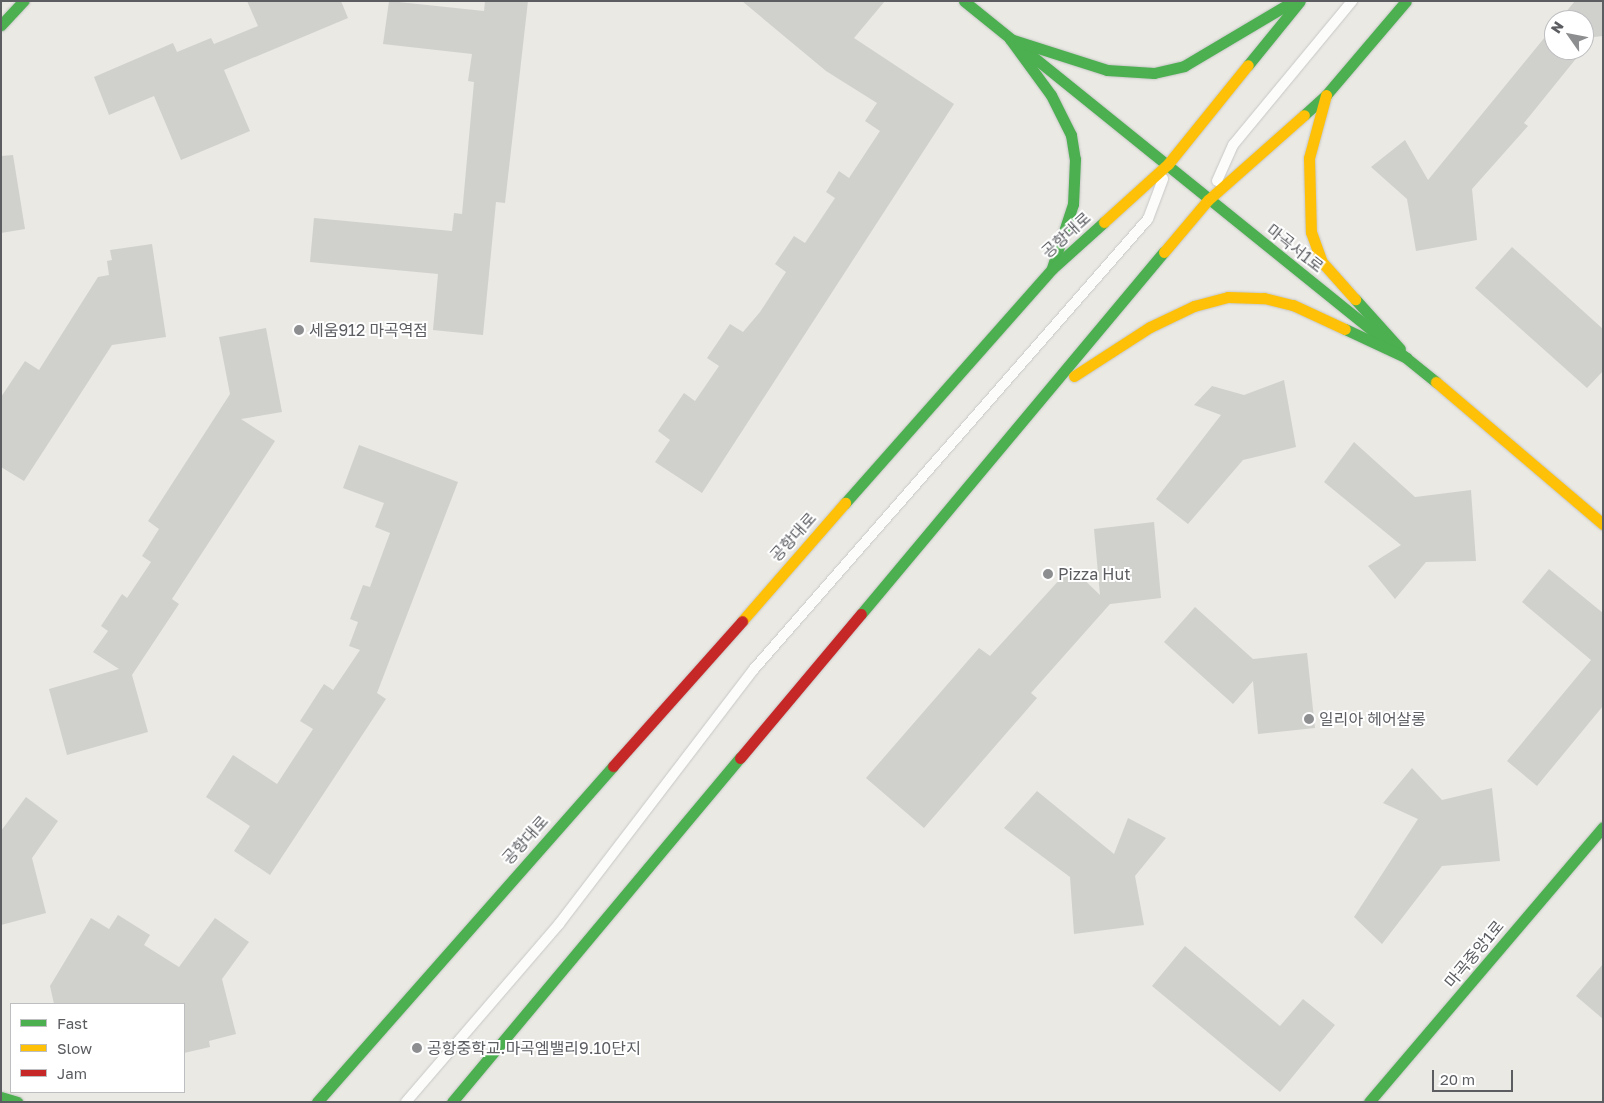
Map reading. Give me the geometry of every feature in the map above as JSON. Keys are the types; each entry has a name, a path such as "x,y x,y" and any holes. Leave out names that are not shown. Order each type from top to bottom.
{"main road":[{"path":"1,25 23,1"},
{"name":"마곡서1로","path":"964,1 1168,164 1208,200 1407,358 1603,524"},
{"path":"1010,39 1107,70 1154,73 1184,66 1293,1"},
{"name":"공항대로","path":"309,1102 320,1098 1052,269 1168,164 1300,1"},
{"path":"452,1102 1051,391 1208,200 1326,96 1406,1"},
{"path":"1010,39 1051,95 1071,135 1075,159 1073,204 1052,269"},
{"path":"1326,96 1310,158 1311,232 1322,262 1407,358"},
{"path":"1051,391 1150,327 1194,306 1228,297 1264,298 1293,305 1407,358"},
{"name":"마곡중앙1로","path":"1369,1102 1603,827"},
{"path":"1,1097 17,1102"}],"lane":[{"path":"1208,200 1233,146 1352,1"},
{"path":"406,1102 559,924 754,668 1148,219 1168,164"}],"building":[{"path":"247,1 341,1 348,18 224,70 250,131 181,160 154,96 109,115 94,77 173,43 177,52 211,38 214,44 258,26"},
{"path":"389,1 484,11 485,1 528,1 505,203 496,202 483,335 433,330 438,274 310,262 314,218 452,231 454,213 462,214 474,82 468,81 472,54 383,44"},
{"path":"742,1 885,1 854,38 954,104 702,493 655,462 670,440 658,431 684,393 695,401 719,366 707,358 730,324 743,332 760,312 786,272 775,264 794,236 805,243 835,198 826,192 839,171 849,178 880,131 865,121 877,103 826,71"},
{"path":"1575,1 1603,1 1603,36 1594,37 1594,10 1567,10"},
{"path":"1544,38 1544,60 1575,60 1524,123 1528,126 1472,189 1477,240 1416,251 1407,199 1371,167 1405,140 1428,180"},
{"path":"13,155 25,229 1,233 1,156"},
{"path":"152,244 166,337 112,345 24,481 1,467 1,397 25,361 39,370 98,277 109,275 107,261 112,260 110,250"},
{"path":"1512,247 1603,329 1603,371 1587,388 1475,288"},
{"path":"266,328 282,412 241,419 275,441 172,599 179,604 132,675 148,732 67,755 49,689 119,669 93,652 108,631 101,626 122,594 127,598 151,562 142,556 159,529 148,521 230,394 219,337"},
{"path":"1284,380 1296,447 1243,460 1188,524 1156,499 1221,415 1194,405 1212,386 1244,395"},
{"path":"1354,442 1415,497 1471,490 1476,561 1426,562 1395,599 1368,566 1401,545 1324,482"},
{"path":"359,445 458,482 377,693 386,699 270,875 234,851 250,826 206,797 233,755 277,784 313,729 300,721 324,684 333,690 360,650 349,646 358,622 350,619 363,585 370,587 390,533 375,527 384,503 343,488"},
{"path":"1154,522 1161,598 1110,604 1031,693 1037,698 924,828 866,778 979,648 990,656 1071,567 1100,595 1094,529"},
{"path":"1549,569 1603,613 1603,706 1537,786 1507,761 1591,660 1522,602"},
{"path":"1195,607 1253,659 1307,653 1315,728 1258,734 1253,681 1233,704 1164,642"},
{"path":"1412,768 1442,800 1492,788 1500,861 1442,866 1382,944 1354,917 1418,819 1383,803"},
{"path":"1037,791 1114,854 1128,818 1166,838 1135,876 1144,925 1074,934 1070,877 1004,828"},
{"path":"26,797 58,821 32,858 46,913 1,925 1,831"},
{"path":"118,915 150,935 144,945 179,967 215,918 249,942 222,979 236,1034 209,1041 210,1047 185,1053 185,1003 54,1003 50,986 91,918 109,929"},
{"path":"1185,946 1280,1026 1303,999 1335,1025 1280,1092 1152,986"},
{"path":"1603,964 1603,1019 1576,996"}],"traffic: fast":[{"path":"1,25 23,1"},
{"path":"964,1 1436,382"},
{"path":"1248,65 1300,1"},
{"path":"1304,115 1326,95 1406,1"},
{"path":"1010,39 1107,70 1154,73 1184,66 1290,3"},
{"path":"1010,39 1051,95 1071,135 1075,159 1073,204 1052,268"},
{"path":"845,503 1052,269 1104,222"},
{"path":"861,614 1164,252"},
{"path":"1355,299 1400,349"},
{"path":"1345,329 1407,358"},
{"path":"452,1102 740,758"},
{"path":"317,1102 613,766"},
{"path":"1369,1102 1603,827"},
{"path":"1,1097 17,1102"}],"traffic: slow":[{"path":"1104,222 1168,164 1248,65"},
{"path":"1326,95 1309,158 1311,232 1322,262 1355,299"},
{"path":"1164,252 1208,200 1304,115"},
{"path":"1074,376 1150,327 1194,306 1228,297 1264,298 1293,305 1345,329"},
{"path":"1436,382 1603,524"},
{"path":"742,621 845,503"}],"traffic: jam":[{"path":"740,758 861,614"},
{"path":"613,766 742,621"}],"place":[{"name":"세움912 마곡역점","path":"299,330"},
{"name":"Pizza Hut","path":"1048,574"},
{"name":"일리아 헤어살롱","path":"1309,719"},
{"name":"공항중학교.마곡엠밸리9.10단지","path":"417,1048"}]}
